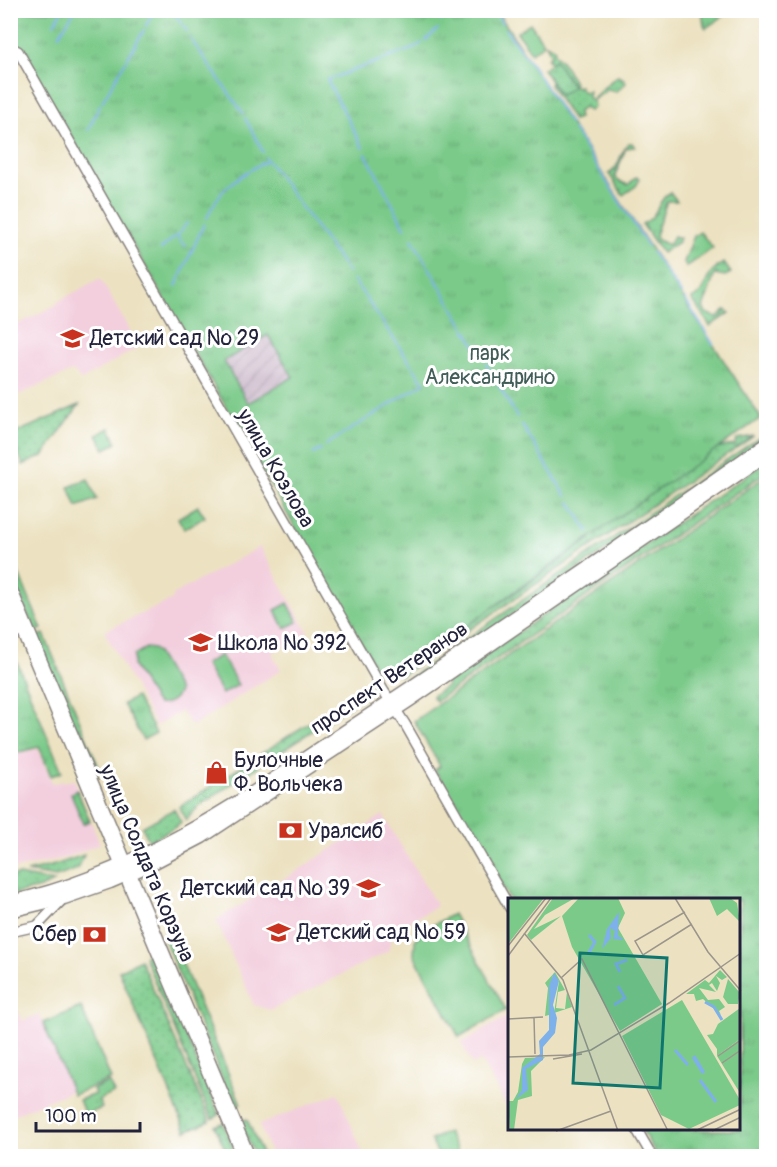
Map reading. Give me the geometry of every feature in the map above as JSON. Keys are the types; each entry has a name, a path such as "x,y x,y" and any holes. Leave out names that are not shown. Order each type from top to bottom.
{"main road":[{"name":"проспект Ветеранов","path":"393,706 766,444"},
{"name":"проспект Ветеранов","path":"10,911 64,898 126,869 188,833 393,706 766,455"},
{"name":"проспект Ветеранов","path":"10,902 126,869"}],"street":[{"name":"улица Козлова","path":"10,47 18,51 508,905"},
{"name":"улица Солдата Корзуна","path":"10,584 242,1156"},
{"name":"улица Солдата Корзуна","path":"10,603 250,1156"},
{"path":"10,932 37,926 64,898"},
{"path":"638,1131 652,1156"}],"shaded area":[{"name":"Детский сад № 29","path":"100,278 139,347 81,380 73,371 11,398 11,328 56,305 59,301"},
{"path":"268,335 293,377 248,403 223,361"},
{"name":"Школа № 392","path":"260,547 308,632 272,653 281,670 192,726 181,711 156,726 104,631 172,600 174,594"},
{"path":"38,749 52,783 74,780 100,844 64,858 11,870 10,755"},
{"path":"383,815 437,906 394,930 388,951 271,1010 254,1005 216,920 299,870"},
{"path":"18,1011 23,1021 39,1014 71,1091 11,1116 11,1013"},
{"path":"508,1016 508,1108 481,1060 473,1065 461,1043"},
{"path":"338,1093 364,1156 272,1156 259,1125"}],"green space":[{"name":"парк Александрино","path":"11,11 497,11 761,418 399,675 397,672 389,677 383,668 377,671 21,49 11,40 16,35 14,31 11,32","holes":["268,335 293,377 248,403 224,361"]},
{"path":"702,11 727,11 728,13 706,28"},
{"path":"530,23 544,44 531,53 517,32"},
{"path":"546,44 555,49 554,53 566,67 576,87 580,86 584,92 589,90 588,97 591,100 618,76 626,83 616,92 609,89 593,100 594,107 589,111 584,107 578,112 579,118 573,120 550,85 551,82 560,95 573,86 555,61 551,63 547,58 551,55"},
{"path":"555,60 573,87 560,95 543,69"},
{"path":"629,143 635,147 626,148 615,176 617,180 628,185 636,177 640,179 636,186 623,195 609,174 616,167 623,150"},
{"path":"670,192 677,201 667,201 655,235 657,240 669,245 674,236 680,238 662,253 642,224 652,217 662,200"},
{"path":"700,232 713,248 686,267 684,262 694,236"},
{"path":"724,263 731,273 725,276 715,274 703,308 706,313 717,318 725,310 730,313 710,326 692,299 702,291 713,271"},
{"path":"79,405 43,456 23,465 11,435"},
{"path":"110,428 117,443 105,449 97,435"},
{"path":"766,433 766,440 405,688 402,683"},
{"path":"754,436 401,676 397,671 519,590 590,539 592,533 715,448 735,445 737,439"},
{"path":"766,462 766,472 436,701 432,696 448,685 446,682"},
{"path":"766,476 766,1156 657,1156 643,1131 741,1131 741,898 509,898 435,770 440,766 414,721"},
{"path":"88,479 97,499 77,507 69,487"},
{"path":"198,506 205,517 184,529 178,518"},
{"path":"10,553 42,629 35,632 11,573"},
{"path":"288,603 298,622 285,628 275,610"},
{"path":"44,634 100,770 94,772 37,636"},
{"path":"146,648 156,651 179,691 173,700 167,703 157,704 133,666 134,655"},
{"path":"221,655 238,685 222,694 205,664"},
{"path":"16,660 62,772 51,776 39,747 11,754 11,662"},
{"path":"361,689 365,696 200,805 186,820 179,807"},
{"path":"136,697 156,733 143,740 123,704"},
{"path":"77,790 90,821 83,824 71,793"},
{"path":"174,809 181,822 149,841 142,827"},
{"path":"84,855 78,869 56,877 27,872 55,865"},
{"path":"19,875 54,882 11,895 11,876"},
{"path":"453,914 506,1010 459,1037 414,955 415,940 424,930"},
{"path":"171,936 241,1104 234,1107 164,939"},
{"path":"151,952 219,1115 212,1119 144,956"},
{"path":"140,959 210,1121 186,1131 119,971"},
{"path":"81,1007 111,1079 73,1095 43,1023"},
{"path":"109,1082 114,1093 99,1100 102,1108 85,1115 79,1100 95,1094 93,1089"},
{"path":"247,1119 263,1156 255,1156 240,1122"},
{"path":"223,1123 236,1156 228,1156 215,1126"},
{"path":"448,1132 460,1156 439,1156 431,1140"}],"waterway":[{"path":"54,24 62,10"},
{"path":"59,35 75,10"},
{"path":"146,26 154,10"},
{"path":"172,10 187,31"},
{"path":"441,21 443,10"},
{"path":"494,10 502,23"},
{"path":"426,40 438,29"},
{"path":"505,29 530,62 570,124"},
{"path":"102,102 144,30"},
{"path":"190,38 243,113"},
{"path":"363,148 327,80 412,49 422,43"},
{"path":"88,130 100,105"},
{"path":"245,118 263,152"},
{"path":"573,129 648,246"},
{"path":"366,154 405,228"},
{"path":"265,157 349,273"},
{"path":"207,218 217,199 230,184 266,161"},
{"path":"178,235 187,223"},
{"path":"176,286 204,224"},
{"path":"161,249 177,235 186,246"},
{"path":"412,239 479,352"},
{"path":"652,252 682,295"},
{"path":"326,445 424,383 353,279"},
{"path":"685,299 713,344"},
{"path":"486,364 517,417"},
{"path":"522,425 566,496"},
{"path":"313,454 321,449"},
{"path":"570,502 588,531"}],"place":[{"name":"Детский сад № 29","path":"72,338"},
{"name":"Школа № 392","path":"200,643"},
{"name":"Булочные Ф. Вольчека","path":"216,772"},
{"name":"Уралсиб","path":"290,831"},
{"name":"Детский сад № 39","path":"368,888"},
{"name":"Детский сад № 59","path":"279,932"},
{"name":"Сбер","path":"95,934"}]}
